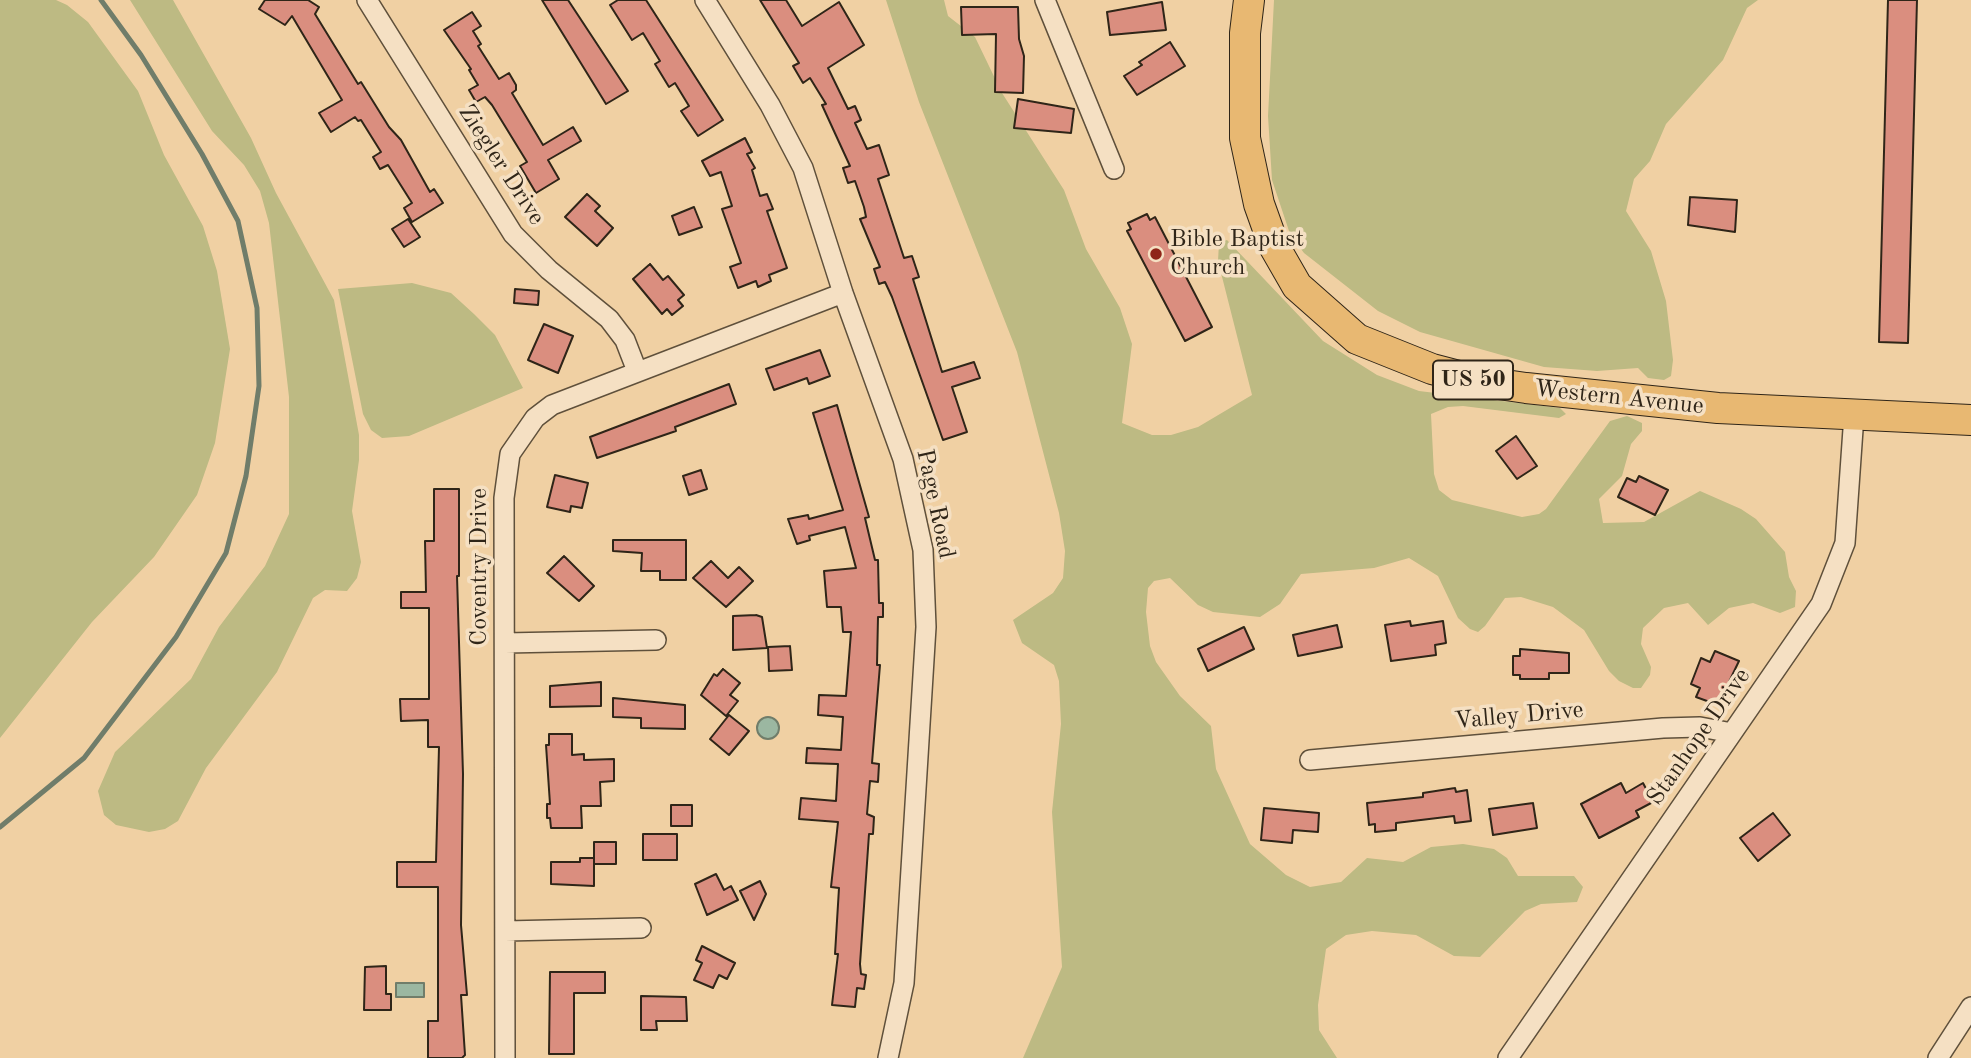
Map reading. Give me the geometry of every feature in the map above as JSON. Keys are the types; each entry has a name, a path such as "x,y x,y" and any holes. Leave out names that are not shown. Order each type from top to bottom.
{"main road":[{"name":"Western Avenue","path":"1249,0 1245,33 1245,138 1259,204 1274,246 1297,286 1357,339 1432,369 1490,383 1718,408 1971,420"}],"street":[{"name":"Ziegler Drive","path":"367,0 513,234 549,270 609,319 625,340 637,371"},
{"name":"Page Road","path":"705,0 788,136 803,168 844,293 904,459 923,551 926,627 904,982 888,1058"},
{"path":"1045,0 1114,169"},
{"name":"Coventry Drive","path":"505,1058 504,498 510,454 520,436 552,405 844,293"},
{"name":"Stanhope Drive","path":"1508,1058 1821,604 1845,543 1854,415"},
{"path":"505,643 656,640"},
{"name":"Valley Drive","path":"1310,760 1663,728 1700,727 1731,733"},
{"path":"505,931 641,928"},
{"path":"1938,1058 1971,1007"}],"shaded area":[{"path":"0,0 56,0 67,5 88,22 138,91 164,155 203,226 217,271 230,349 215,443 197,495 154,557 92,622 0,738"},
{"path":"130,0 173,0 251,138 276,193 334,300 359,435 359,460 352,511 361,562 357,578 347,591 325,590 313,598 277,672 206,768 178,821 165,829 149,832 116,825 104,815 98,791 115,752 191,679 219,627 265,566 289,514 289,397 269,223 260,191 244,165 212,131"},
{"path":"886,0 944,0 948,16 975,37 1002,93 1064,190 1086,249 1120,308 1132,344 1122,423 1152,435 1171,435 1198,427 1252,395 1218,261 1219,243 1227,240 1323,341 1377,375 1419,391 1560,408 1566,414 1559,418 1463,406 1448,407 1431,414 1434,474 1439,490 1452,500 1522,517 1539,514 1546,509 1610,421 1627,416 1642,423 1642,431 1631,444 1622,476 1599,499 1603,523 1644,522 1700,491 1741,509 1756,519 1785,552 1789,577 1796,591 1795,607 1780,613 1753,603 1729,608 1708,625 1688,603 1664,608 1643,628 1641,644 1651,667 1650,675 1641,688 1633,688 1619,681 1609,671 1584,630 1553,607 1521,597 1505,598 1485,626 1478,632 1470,629 1458,618 1438,576 1409,558 1374,568 1301,574 1280,604 1260,617 1213,612 1198,605 1170,578 1154,581 1148,588 1146,612 1150,646 1156,662 1180,696 1211,726 1216,769 1250,844 1286,875 1310,887 1341,882 1367,858 1403,862 1431,847 1463,844 1494,849 1507,858 1518,876 1574,876 1583,887 1577,902 1541,904 1525,911 1480,957 1454,956 1416,935 1372,931 1346,935 1326,949 1318,1005 1319,1030 1337,1058 1023,1058 1062,967 1052,812 1061,724 1059,681 1054,665 1022,643 1013,620 1053,593 1063,578 1065,551 1059,513 1017,352 919,102"},
{"path":"1274,0 1758,0 1747,8 1723,60 1666,124 1650,161 1634,179 1626,211 1651,251 1666,301 1673,360 1671,376 1664,380 1648,378 1638,368 1597,371 1544,367 1420,332 1378,311 1304,253 1290,234 1272,180 1268,116"},
{"path":"412,283 451,293 474,314 495,335 523,388 409,436 382,438 371,430 363,414 338,289"},
{"path":"768,717 776,720 779,728 776,736 768,739 760,736 757,728 760,720"},
{"path":"396,983 424,983 424,997 396,997"}],"building":[{"path":"265,0 308,0 319,7 315,14 358,84 361,82 389,127 401,140 430,192 434,189 443,203 412,222 404,208 412,203 388,165 380,169 373,157 381,152 361,120 358,121 355,117 331,132 319,113 342,100 292,16 285,25 259,9"},
{"path":"542,0 568,0 628,91 606,104"},
{"path":"618,0 646,0 723,120 698,136 681,111 689,106 675,83 669,87 655,64 660,61 643,33 632,40 610,5"},
{"path":"760,0 786,0 802,26 839,2 864,45 828,68 848,109 855,106 861,120 855,123 867,149 879,145 889,175 878,179 904,258 912,256 919,277 913,279 942,372 974,362 980,378 952,387 967,432 943,440 892,297 885,282 879,284 874,269 880,267 860,219 866,217 864,207 855,181 848,183 843,168 850,166 822,105 826,104 810,78 803,83 793,66 799,63"},
{"path":"1888,0 1917,0 1908,343 1879,342"},
{"path":"1162,2 1166,30 1110,35 1107,12"},
{"path":"961,7 1018,7 1019,39 1024,56 1023,93 995,92 996,34 962,35"},
{"path":"472,12 481,26 473,31 481,44 478,46 499,79 509,73 516,85 516,90 512,93 543,145 573,127 581,141 548,160 559,179 536,193 520,166 527,162 492,105 485,97 476,102 469,90 478,85 469,70 471,69 444,30"},
{"path":"1170,42 1185,66 1137,95 1124,76 1142,65 1139,62"},
{"path":"1018,99 1074,109 1071,133 1014,128"},
{"path":"745,138 752,152 747,154 755,168 752,170 760,196 767,194 773,209 767,211 787,268 769,275 771,281 758,287 756,281 738,288 730,267 741,263 722,209 732,206 721,172 710,176 702,161"},
{"path":"587,194 600,206 595,211 613,228 597,246 565,217"},
{"path":"1690,197 1737,200 1735,232 1688,225"},
{"path":"694,207 702,227 679,235 672,216"},
{"path":"1147,214 1150,220 1155,217 1212,327 1185,341 1127,231 1131,229 1128,223"},
{"path":"408,219 420,237 404,247 392,229"},
{"path":"650,264 663,280 668,276 684,295 678,300 683,306 672,315 667,309 662,314 633,279"},
{"path":"515,289 539,291 538,305 514,303"},
{"path":"544,324 573,336 558,373 528,360"},
{"path":"820,350 830,376 809,384 807,378 774,390 766,369"},
{"path":"729,384 736,404 675,427 676,431 597,458 590,437"},
{"path":"837,405 869,517 865,518 875,560 878,560 879,603 883,603 883,617 878,617 877,665 880,665 872,763 879,764 878,782 870,781 867,814 874,817 873,834 869,834 860,964 861,974 866,975 864,989 857,988 855,1007 832,1005 838,954 835,954 839,888 831,887 838,822 799,819 801,798 836,801 838,764 806,763 807,748 841,750 843,717 818,715 819,695 846,696 851,632 843,632 841,607 827,607 824,571 856,568 845,527 809,536 810,540 797,544 788,519 808,515 809,519 843,510 813,413"},
{"path":"1516,436 1537,466 1517,479 1496,451"},
{"path":"701,470 707,489 689,495 683,476"},
{"path":"555,475 588,483 582,508 571,506 570,512 547,507"},
{"path":"1639,476 1668,490 1655,515 1618,497 1627,478 1636,482"},
{"path":"434,489 459,489 457,576 463,774 461,925 467,995 461,995 465,1055 462,1058 428,1058 428,1021 438,1021 438,887 397,887 397,862 436,862 439,747 428,747 428,720 401,721 400,699 429,699 429,608 401,608 401,592 426,592 425,541 434,541"},
{"path":"613,540 686,540 686,580 660,580 660,571 641,571 642,553 613,551"},
{"path":"564,556 594,586 579,601 547,573"},
{"path":"711,561 728,578 739,567 753,581 726,607 693,578"},
{"path":"733,616 762,617 767,648 733,650"},
{"path":"1410,621 1411,626 1443,621 1446,643 1435,645 1436,655 1391,661 1385,625"},
{"path":"1337,625 1342,647 1298,656 1293,635"},
{"path":"1244,627 1254,649 1208,671 1198,649"},
{"path":"790,646 792,670 769,671 768,647"},
{"path":"1520,649 1569,653 1569,673 1549,673 1549,679 1520,679 1520,675 1513,675 1513,656 1520,656"},
{"path":"1715,651 1739,661 1718,705 1696,697 1700,688 1691,684 1701,658 1710,662"},
{"path":"723,669 740,683 730,695 738,701 726,716 701,695 714,674 717,676"},
{"path":"601,682 601,706 550,707 550,686"},
{"path":"613,698 685,705 685,729 641,728 641,718 613,717"},
{"path":"729,715 749,731 729,755 710,739"},
{"path":"549,734 572,734 572,755 584,754 584,760 614,759 614,781 600,782 601,806 581,806 582,828 551,828 550,818 547,818 547,804 550,804 546,745 549,745"},
{"path":"1621,783 1626,793 1643,783 1653,802 1636,811 1639,817 1599,838 1581,804"},
{"path":"1455,788 1456,792 1467,790 1471,821 1455,823 1454,816 1396,823 1396,830 1375,832 1375,824 1369,825 1367,803 1423,797 1423,793"},
{"path":"1533,803 1537,828 1493,835 1489,809"},
{"path":"671,805 692,805 692,826 671,826"},
{"path":"1264,808 1319,813 1318,832 1293,830 1292,843 1261,840"},
{"path":"1773,813 1790,835 1758,861 1740,838"},
{"path":"643,834 677,834 677,860 643,860"},
{"path":"594,842 616,842 616,864 594,864"},
{"path":"580,858 594,858 594,886 551,884 551,862 580,862"},
{"path":"716,874 724,890 731,886 738,900 707,915 695,884"},
{"path":"760,881 766,894 754,920 740,891"},
{"path":"702,946 735,963 727,979 719,975 713,988 694,980 702,963 696,960"},
{"path":"386,966 386,994 391,994 391,1010 364,1010 365,967"},
{"path":"550,972 605,972 605,993 574,993 574,1054 549,1054"},
{"path":"641,996 686,997 687,1021 656,1021 657,1030 641,1030"}],"waterway":[{"path":"0,827 84,758 176,637 226,553 246,476 259,386 257,308 238,221 202,154 141,55 101,0"}],"place":[{"name":"Bible Baptist Church","path":"1156,254"}]}
